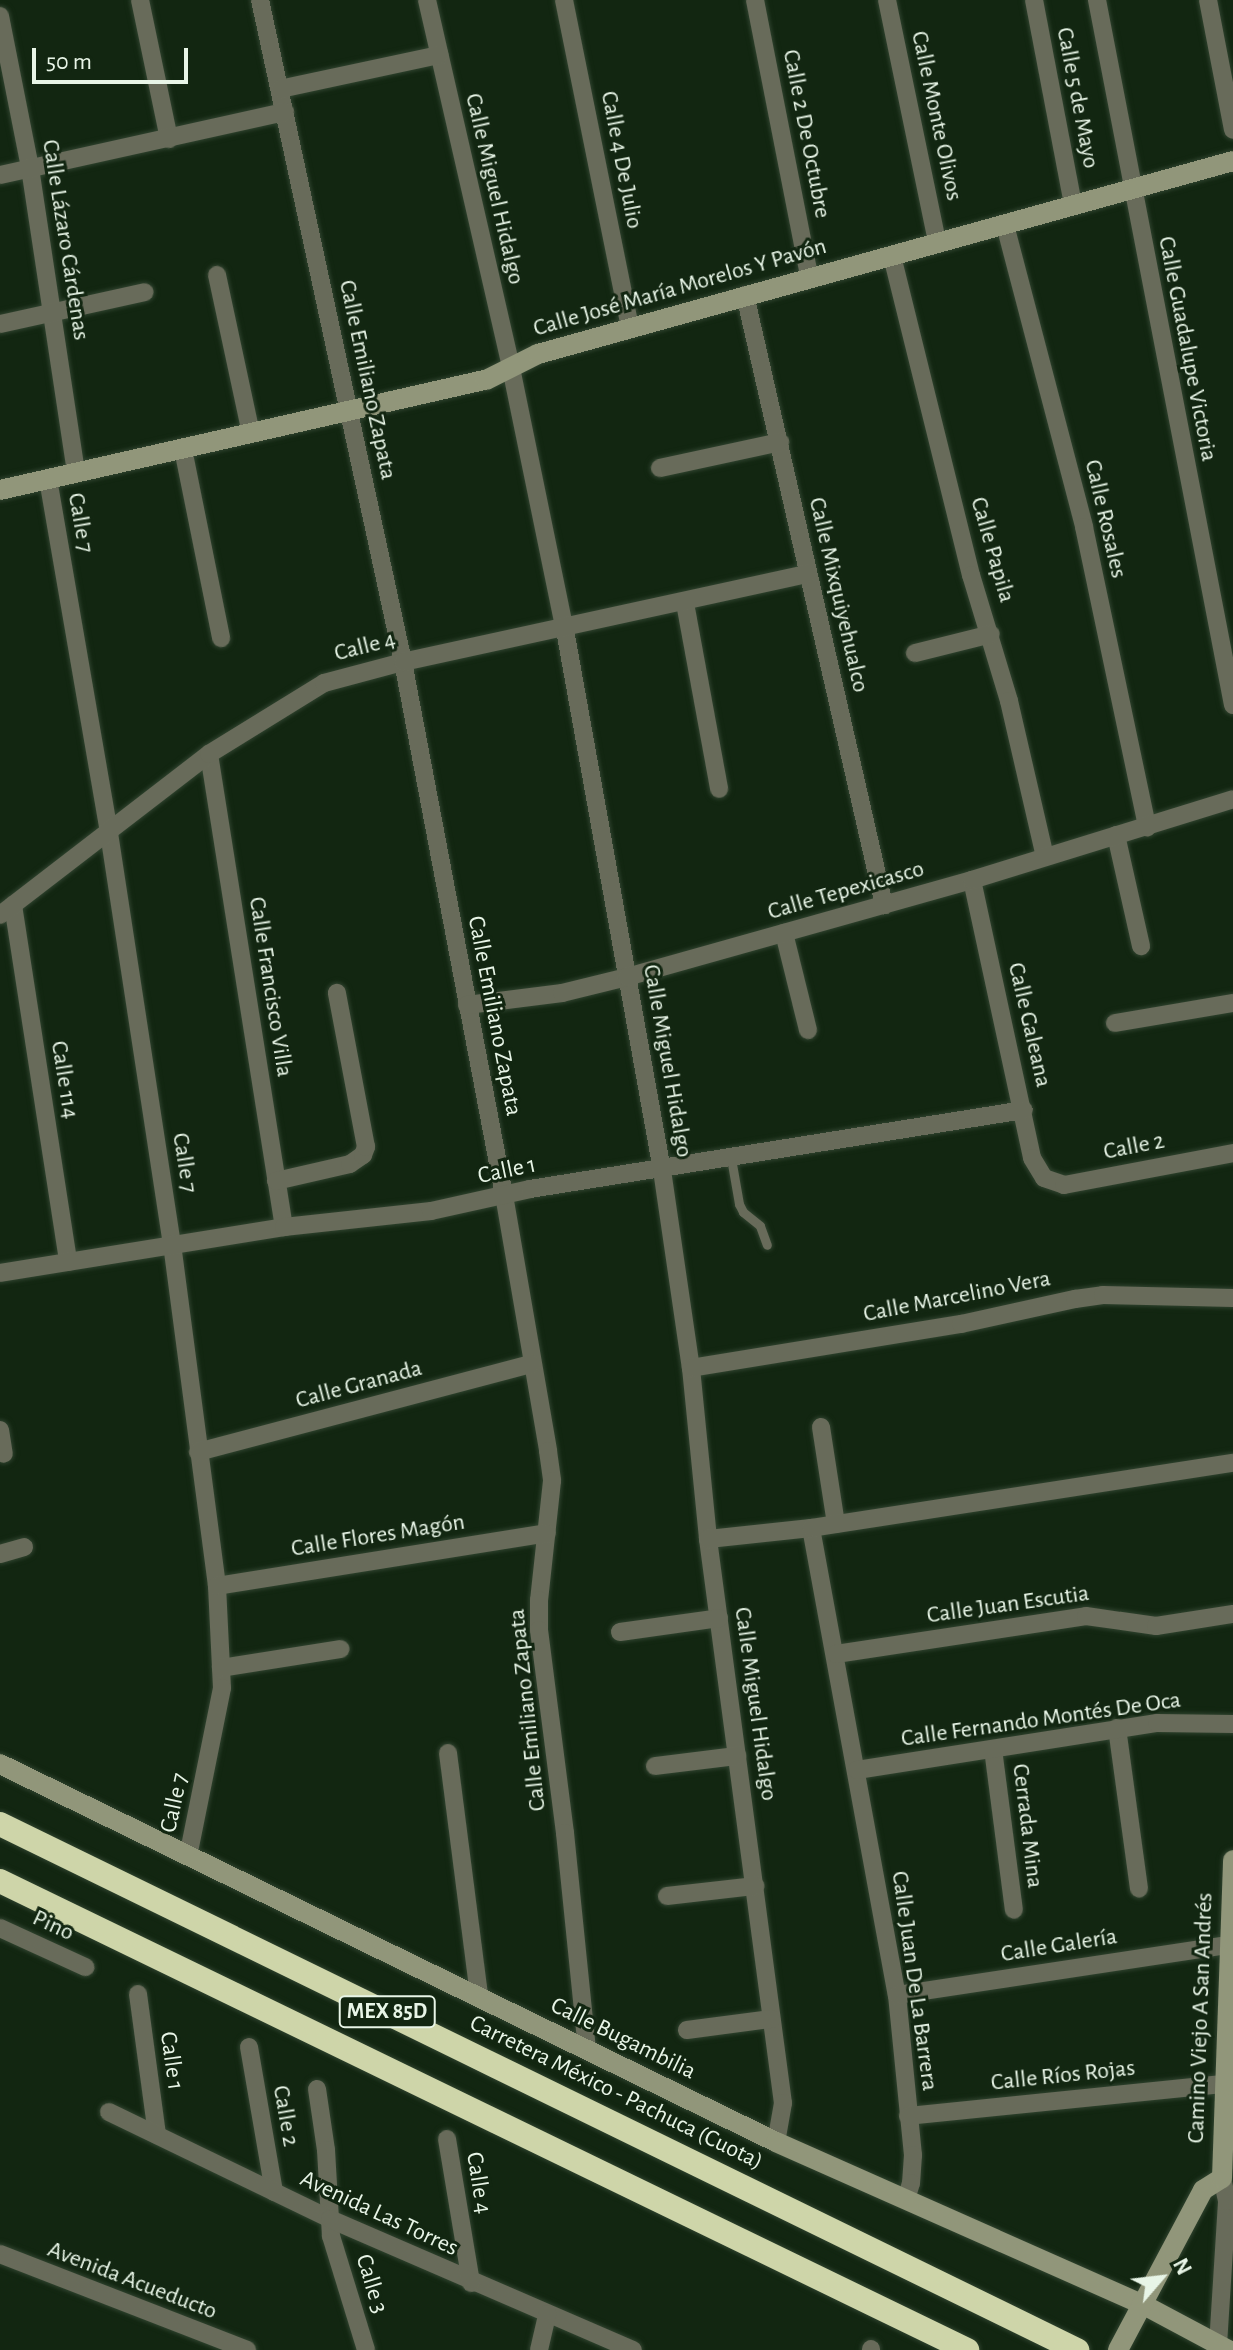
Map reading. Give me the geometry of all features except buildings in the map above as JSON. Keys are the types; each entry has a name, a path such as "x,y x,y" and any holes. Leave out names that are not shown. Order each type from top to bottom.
{"highway":[{"name":"Carretera México - Pachuca (Cuota)","path":"0,1824 1077,2350"},
{"name":"MEX 85D","path":"0,1881 967,2350"}],"street":[{"path":"140,0 169,139"},
{"name":"Calle Emiliano Zapata","path":"260,0 403,662 504,1195 552,1481 539,1630 565,1833 587,2051"},
{"name":"Calle Miguel Hidalgo","path":"427,0 511,368 565,630 662,1170 691,1368 708,1539 783,2103 776,2142"},
{"name":"Calle 4 De Julio","path":"564,0 630,328"},
{"name":"Calle 2 De Octubre","path":"755,0 809,276"},
{"name":"Calle Monte Olivos","path":"887,0 937,242"},
{"name":"Calle 5 de Mayo","path":"1034,0 1073,205"},
{"name":"Calle Guadalupe Victoria","path":"1097,0 1131,190 1233,705"},
{"path":"1208,0 1233,130"},
{"name":"Calle Lázaro Cárdenas","path":"0,16 30,168 76,473"},
{"path":"280,89 439,55"},
{"path":"0,175 285,112"},
{"name":"Calle José María Morelos Y Pavón","path":"0,490 486,380 538,354 809,276 892,256 1233,161"},
{"name":"Calle Rosales","path":"1005,225 1084,527 1147,827"},
{"name":"Calle Papila","path":"892,256 971,575 991,634 1045,857"},
{"path":"217,275 251,433"},
{"path":"0,324 145,292"},
{"name":"Calle Mixquiyehualco","path":"745,295 884,905"},
{"path":"660,468 780,442"},
{"path":"183,449 221,638"},
{"name":"Calle 7","path":"48,479 109,833 172,1244 217,1586 221,1668 217,1721 188,1856"},
{"name":"Calle 4","path":"6,910 209,754 314,687 403,662 565,630 808,574"},
{"path":"685,603 719,789"},
{"path":"915,653 991,634"},
{"name":"Calle Francisco Villa","path":"209,754 284,1227"},
{"name":"Calle Tepexicasco","path":"467,1005 562,993 627,977 972,880 1233,799"},
{"path":"1116,835 1141,946"},
{"name":"Calle Galeana","path":"972,880 1032,1158 1044,1178"},
{"name":"Calle 114","path":"6,910 68,1262"},
{"path":"784,933 808,1030"},
{"path":"276,1181 350,1164 363,1155 366,1147 337,993"},
{"path":"1115,1023 1233,1003"},
{"name":"Calle 1","path":"0,1273 284,1227 431,1211 504,1195 1024,1110"},
{"name":"Calle 2","path":"1044,1178 1064,1185 1233,1153"},
{"name":"Calle Marcelino Vera","path":"691,1368 961,1324 1103,1295 1233,1298"},
{"name":"Calle Granada","path":"198,1452 532,1364"},
{"path":"821,1427 836,1524"},
{"path":"0,1430 4,1454"},
{"path":"708,1539 811,1528 1233,1463"},
{"name":"Calle Juan De La Barrera","path":"811,1528 897,1995 913,2168 906,2199"},
{"name":"Calle Flores Magón","path":"217,1586 547,1533"},
{"path":"0,1554 24,1547"},
{"name":"Calle Juan Escutia","path":"836,1654 1086,1616 1115,1618 1148,1626 1233,1614"},
{"path":"620,1632 719,1618"},
{"path":"221,1668 341,1649"},
{"name":"Calle Fernando Montés De Oca","path":"857,1770 1157,1723 1233,1724"},
{"path":"1117,1728 1139,1889"},
{"name":"Cerrada Mina","path":"993,1749 1014,1910"},
{"path":"448,1753 479,1996"},
{"path":"655,1766 737,1756"},
{"name":"Calle Bugambilia","path":"0,1764 776,2142 1142,2304 1225,2348"},
{"name":"Camino Viejo A San Andrés","path":"1225,2348 1227,2201 1223,2084 1230,2019 1233,1860"},
{"path":"667,1896 755,1886"},
{"name":"Pino","path":"0,1928 85,1967"},
{"name":"Calle Galería","path":"897,1995 1229,1945"},
{"name":"Calle 1","path":"138,1994 157,2135"},
{"path":"687,2030 771,2019"},
{"name":"Calle 2","path":"249,2047 274,2192"},
{"name":"Calle Ríos Rojas","path":"908,2116 1223,2084"},
{"name":"Calle 3","path":"317,2089 326,2150 331,2236 366,2350"},
{"name":"Avenida Las Torres","path":"109,2112 330,2219 471,2283 633,2350"},
{"name":"Calle 4","path":"447,2139 471,2283"},
{"path":"1118,2350 1203,2190 1226,2176"},
{"name":"Avenida Acueducto","path":"0,2254 247,2350"},
{"path":"539,2350 547,2314"}],"lane":[{"path":"731,1158 739,1204 743,1212 760,1226 767,1245"}]}
